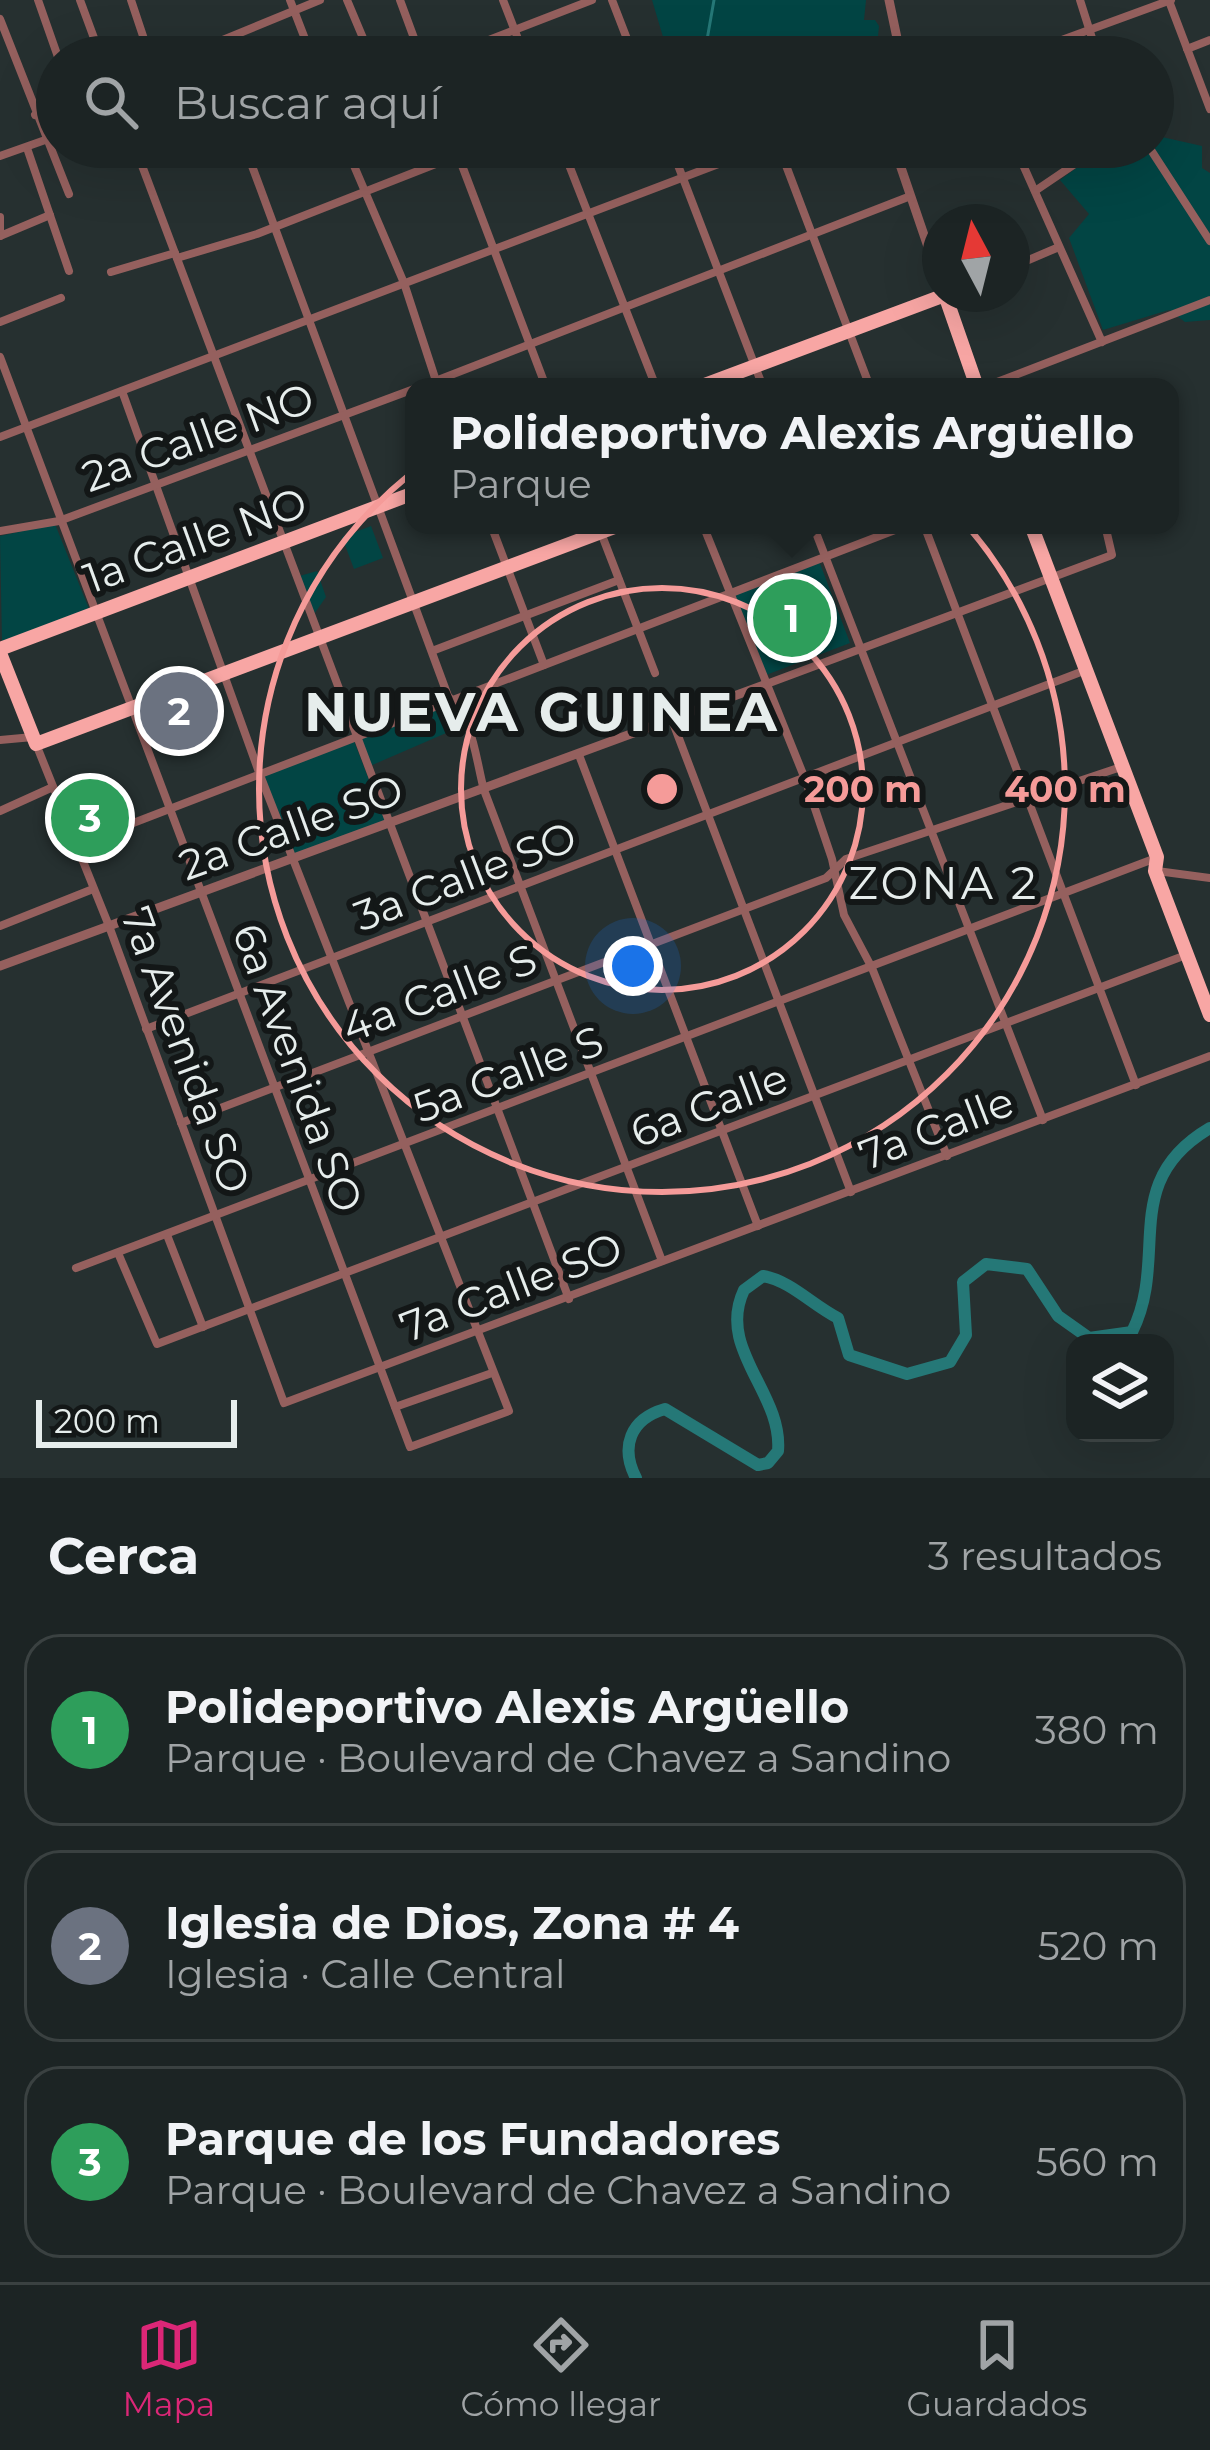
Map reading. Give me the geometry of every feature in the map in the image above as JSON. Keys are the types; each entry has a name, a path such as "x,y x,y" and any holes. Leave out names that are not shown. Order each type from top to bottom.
{"highway":[{"path":"723,378 922,303"},
{"path":"953,312 978,378"},
{"name":"1a Calle NO","path":"0,651 405,496"},
{"path":"0,651 34,741 132,710 588,534"},
{"path":"1034,534 1123,766 1210,1015"}],"street":[{"path":"38,0 51,36"},
{"path":"131,0 143,36"},
{"path":"229,36 292,5 320,0"},
{"path":"347,0 362,36"},
{"path":"400,0 413,36"},
{"path":"503,0 517,36"},
{"path":"497,36 592,0"},
{"path":"612,0 626,36"},
{"path":"889,0 897,36"},
{"path":"1080,0 1088,36"},
{"path":"1072,36 1170,0 1210,109"},
{"path":"80,1 93,36"},
{"path":"292,5 304,36"},
{"path":"0,19 35,115"},
{"path":"1187,49 1210,40"},
{"path":"0,156 36,144"},
{"path":"27,148 70,271"},
{"path":"59,168 69,194"},
{"path":"143,168 569,1299"},
{"path":"252,168 432,651 474,740 484,790 662,1261"},
{"path":"354,168 404,284 435,378"},
{"path":"111,272 273,227 417,168"},
{"path":"463,168 543,378"},
{"path":"571,168 653,378"},
{"path":"680,168 760,378"},
{"path":"0,437 709,168"},
{"path":"787,168 867,378"},
{"path":"899,168 922,234"},
{"path":"1025,168 1102,342"},
{"path":"1035,190 1064,168"},
{"path":"1163,168 1210,241"},
{"name":"2a Calle NO","path":"451,378 908,197"},
{"path":"0,217 0,236 50,215"},
{"path":"1030,259 1059,247"},
{"path":"0,322 61,298"},
{"path":"1005,378 1210,300"},
{"name":"6a Avenida SO","path":"0,357 410,1447 508,1411 492,1373"},
{"path":"122,391 260,775 492,1373 395,1407"},
{"name":"2a Calle NO","path":"0,531 59,521 405,393"},
{"path":"494,534 544,665"},
{"path":"602,534 655,673"},
{"path":"707,534 805,779 844,915 872,968 947,1156"},
{"path":"816,534 1043,1120"},
{"path":"76,845 884,534"},
{"path":"927,534 1059,893 1136,1085"},
{"path":"764,686 1112,555 1107,534"},
{"path":"432,651 619,580"},
{"name":"3a Calle SO","path":"146,1029 1085,670"},
{"name":"2a Calle SO","path":"0,966 202,896 764,686"},
{"path":"672,720 851,1192"},
{"path":"0,740 34,741"},
{"name":"7a Avenida SO","path":"34,741 109,926 252,1311"},
{"path":"579,755 758,1226"},
{"name":"4a Calle S","path":"181,1123 826,878 846,859 1123,766"},
{"path":"0,811 53,787"},
{"path":"1156,864 1210,878"},
{"name":"5a Calle S","path":"76,1268 872,968 967,927 1156,864"},
{"path":"0,926 94,888"},
{"name":"6a Calle","path":"118,1253 157,1344 1187,955"},
{"name":"7a Calle","path":"851,1192 1210,1056"},
{"name":"7a Calle SO","path":"252,1311 284,1403 851,1192"},
{"path":"167,1234 202,1328"}],"shaded area":[{"path":"652,0 866,0 864,20 875,20 879,26 878,36 663,36"},
{"path":"1174,140 1202,146 1202,168 1210,173 1210,320 1185,322 1169,310 1103,330 1069,238 1089,214 1060,180 1076,168 1174,168"},
{"path":"55,524 89,609 2,641 0,536"},
{"path":"371,526 383,558 354,569 342,537"},
{"path":"819,561 850,643 766,675 734,593"},
{"path":"317,571 326,597 312,617 296,577"},
{"path":"449,704 467,724 370,766 359,738"},
{"path":"354,741 386,824 296,858 264,775"},
{"path":"98,800 107,826 83,836 72,810"}],"waterway":[{"path":"708,36 714,0"},
{"path":"636,1478 629,1456 631,1436 643,1420 665,1409 758,1465 768,1463 778,1451 771,1410 738,1332 744,1290 763,1276 792,1288 838,1318 849,1355 907,1374 950,1362 966,1335 963,1282 986,1264 1027,1269 1058,1316 1089,1338 1132,1332 1142,1304 1155,1196 1164,1172 1182,1149 1210,1128"}],"place":[{"name":"Polideportivo Alexis Argüello","path":"792,618"},
{"name":"Iglesia de Dios, Zona # 4","path":"179,711"},
{"name":"Parque de los Fundadores","path":"90,818"}],"district":[{"name":"NUEVA GUINEA","path":"542,712"},
{"name":"ZONA 2","path":"944,882"}]}
